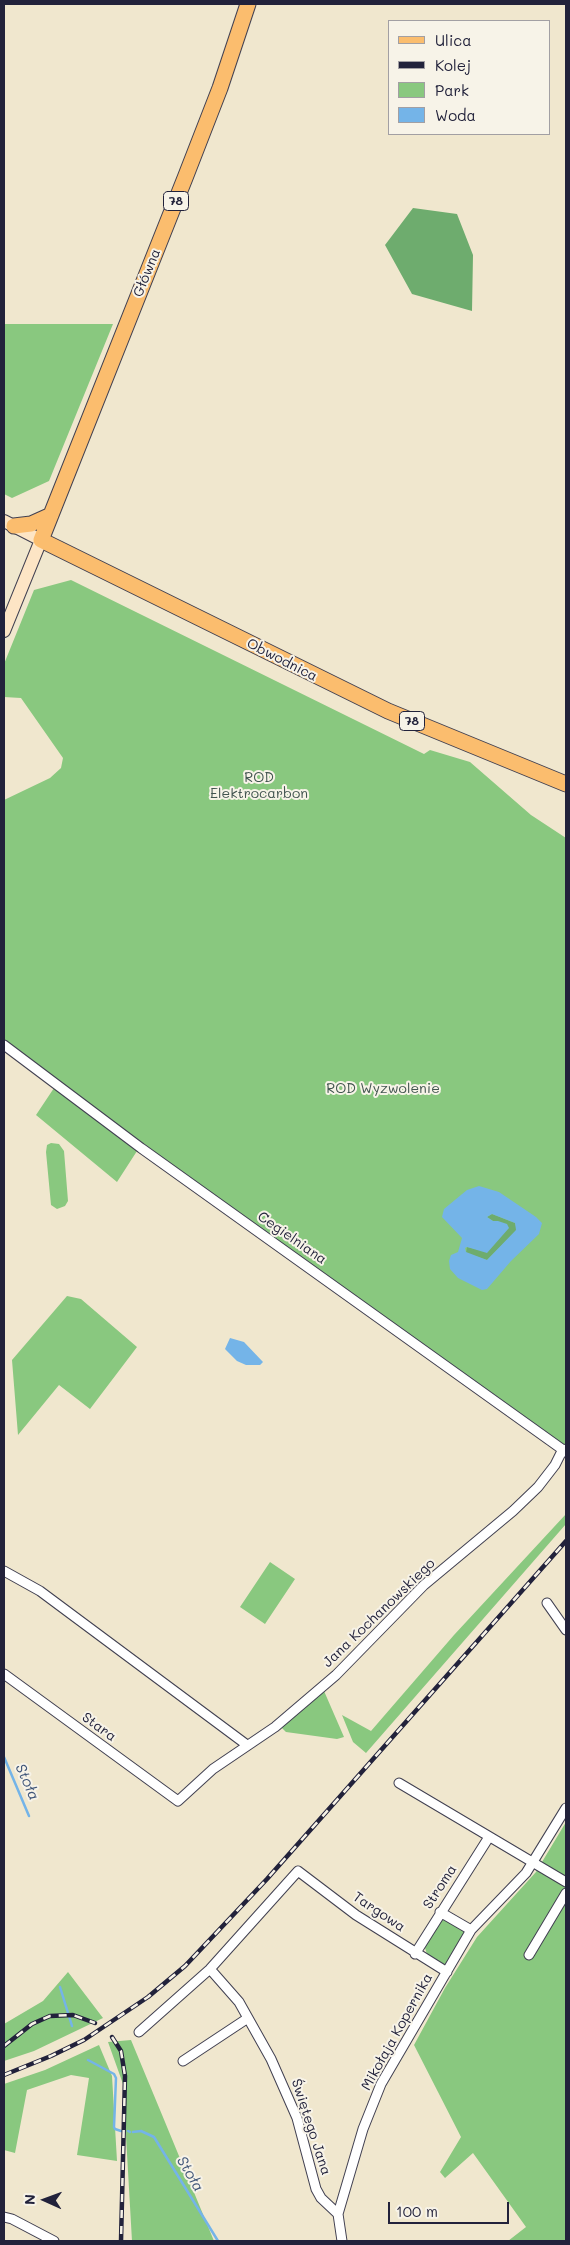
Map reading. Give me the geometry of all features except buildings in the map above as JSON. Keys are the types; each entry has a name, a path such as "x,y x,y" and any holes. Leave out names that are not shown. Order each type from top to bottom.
{"main road":[{"name":"Główna","path":"41,540 220,88 248,4"},
{"path":"9,524 32,524 51,515"},
{"name":"Obwodnica","path":"41,540 388,711 566,784"}],"street":[{"name":"Obwodnica","path":"9,524 41,540"},
{"path":"4,631 41,540"},
{"name":"Cegielniana","path":"4,1045 141,1148 564,1451"},
{"name":"Jana Kochanowskiego","path":"178,1801 213,1769 275,1727 336,1675 424,1585 538,1487 564,1451"},
{"path":"4,1572 40,1591 247,1745"},
{"path":"547,1603 566,1630"},
{"name":"Stara","path":"4,1674 178,1801"},
{"path":"399,1783 566,1882"},
{"name":"Mikołaja Kopernika","path":"342,2241 338,2214 363,2129 381,2084 472,1930 526,1874 566,1808"},
{"name":"Stroma","path":"415,1954 489,1836"},
{"name":"Targowa","path":"210,1969 298,1871 356,1915 415,1954 447,1972"},
{"path":"529,1955 566,1893"},
{"path":"440,1912 472,1930"},
{"path":"139,2032 210,1969"},
{"name":"Świętego Jana","path":"210,1969 239,2002 284,2084 301,2133 316,2190 321,2198 338,2214"},
{"path":"183,2061 248,2018"},
{"path":"4,2217 12,2219 54,2241"}],"green space":[{"path":"413,208 457,214 473,255 472,311 412,294 385,245"},
{"path":"4,324 113,324 49,481 12,498 4,494"},
{"name":"ROD Wyzwolenie","path":"71,580 424,754 430,750 470,762 531,815 566,838 566,1446 200,1185 4,1041 4,800 50,778 61,768 63,758 21,698 4,697 4,664 34,590"},
{"path":"54,1088 137,1151 117,1182 36,1115"},
{"path":"51,1143 59,1144 64,1151 68,1201 65,1206 57,1209 51,1205 46,1152 47,1145"},
{"path":"492,1214 515,1223 517,1230 487,1260 466,1253 467,1247 480,1250 498,1221 493,1221 487,1217"},
{"path":"67,1296 81,1299 137,1347 90,1409 59,1385 18,1435 12,1360"},
{"path":"566,1514 566,1524 366,1753 353,1742 342,1715 371,1731 454,1635"},
{"path":"270,1562 295,1579 265,1624 240,1607"},
{"path":"324,1691 344,1737 337,1739 286,1732 281,1727"},
{"path":"566,1822 566,2241 508,2241 526,2227 473,2153 445,2178 440,2172 461,2137 414,2045 445,1988 477,1937 536,1872"},
{"path":"442,1917 463,1929 465,1933 446,1965 442,1965 427,1954 424,1945"},
{"path":"68,1972 103,2018 34,2051 4,2061 4,2024 43,2001"},
{"path":"131,2040 214,2241 132,2241 123,2084 108,2042"},
{"path":"99,2045 112,2076 117,2161 77,2155 89,2078 71,2075 27,2090 15,2153 4,2150 4,2084 45,2070"}],"water":[{"path":"479,1186 499,1192 542,1223 539,1234 511,1261 487,1289 482,1290 458,1278 450,1269 449,1261 451,1255 458,1252 462,1238 442,1217 444,1209 467,1190","holes":["492,1214 515,1223 516,1230 487,1260 466,1252 465,1248 467,1247 487,1253 509,1228 507,1224 493,1221 487,1217"]},
{"path":"230,1338 244,1342 263,1362 260,1365 246,1365 237,1361 225,1349"}],"waterway":[{"name":"Stoła","path":"4,1757 29,1816"},
{"name":"Stoła","path":"60,1987 72,2026"},
{"name":"Stoła","path":"88,2060 114,2074 116,2078 114,2127 121,2131"},
{"name":"Stoła","path":"133,2132 141,2131 154,2137 218,2241"}],"railway":[{"path":"4,2075 84,2040 148,1997 185,1966 267,1879 566,1541"},
{"path":"4,2046 32,2024 50,2016 73,2015 95,2023"},
{"path":"112,2037 121,2051 125,2076 121,2241"}],"park label":[{"name":"ROD Elektrocarbon","path":"259,786"}]}
